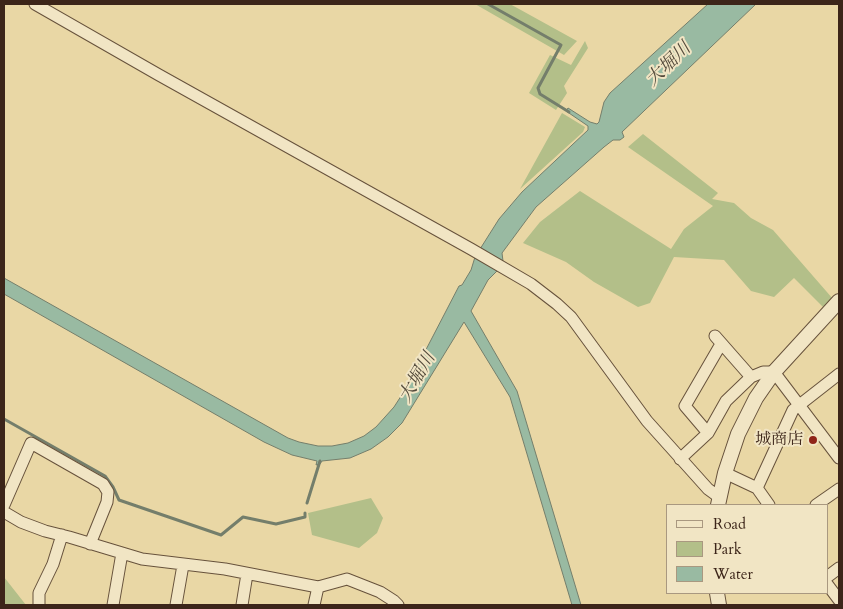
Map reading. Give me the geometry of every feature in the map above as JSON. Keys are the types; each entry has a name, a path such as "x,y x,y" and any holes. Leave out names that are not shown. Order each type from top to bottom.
{"street":[{"path":"35,4 531,284 571,317 647,421 719,501"},
{"path":"719,501 725,473 738,434 756,398 774,372 839,301"},
{"path":"708,433 685,406 718,340 751,378"},
{"path":"680,459 708,433 726,401 751,378 763,372 774,372"},
{"path":"774,372 839,458"},
{"path":"757,488 793,410 839,374"},
{"path":"4,505 31,443 103,484 108,492 108,502 90,544"},
{"path":"725,473 757,488 768,504"},
{"path":"817,504 839,489"},
{"path":"4,512 21,522 45,532 62,535 142,559 225,569 280,578 318,587 347,579 381,600 394,600 398,605"},
{"path":"39,605 39,593 53,564 62,535"},
{"path":"113,605 122,553"},
{"path":"176,605 183,565"},
{"path":"828,576 839,568"},
{"path":"242,605 247,574"},
{"path":"828,585 839,600"},
{"path":"314,605 318,587"}],"green space":[{"path":"475,4 510,4 577,41 564,55"},
{"path":"585,41 588,48 564,86 567,93 556,110 529,93 550,55 571,65"},
{"path":"562,113 585,127 583,132 520,189"},
{"path":"643,134 718,193 712,199 734,203 751,218 773,230 833,299 823,307 794,278 774,297 751,291 724,260 674,257 650,303 638,307 594,282 566,262 523,243 540,222 580,191 671,249 684,229 713,206 628,147"},
{"path":"371,498 383,518 377,533 359,548 312,535 308,513"},
{"path":"4,577 26,605 4,605"}],"water":[{"name":"大堀川","path":"708,4 756,4 622,132 624,137 620,140 613,140 604,147 536,207 502,253 503,261 499,261 497,271 488,280 471,311 517,391 581,605 572,605 510,397 464,322 402,423 388,437 371,449 350,458 322,461 316,465 317,461 292,455 264,442 4,294 4,278 288,438 318,446 348,443 364,436 376,427 394,407 405,390 459,286 462,285 471,270 475,257 499,219 522,192 588,130 588,126 566,111 568,108 590,122 597,124 604,102 610,93"}],"waterway":[{"path":"488,4 561,45 538,88 540,94 569,112"},
{"path":"4,419 105,476 119,500 221,535 243,517 276,524 305,517 305,513"},
{"path":"307,503 320,461"}],"place":[{"name":"城商店","path":"813,440"}]}
